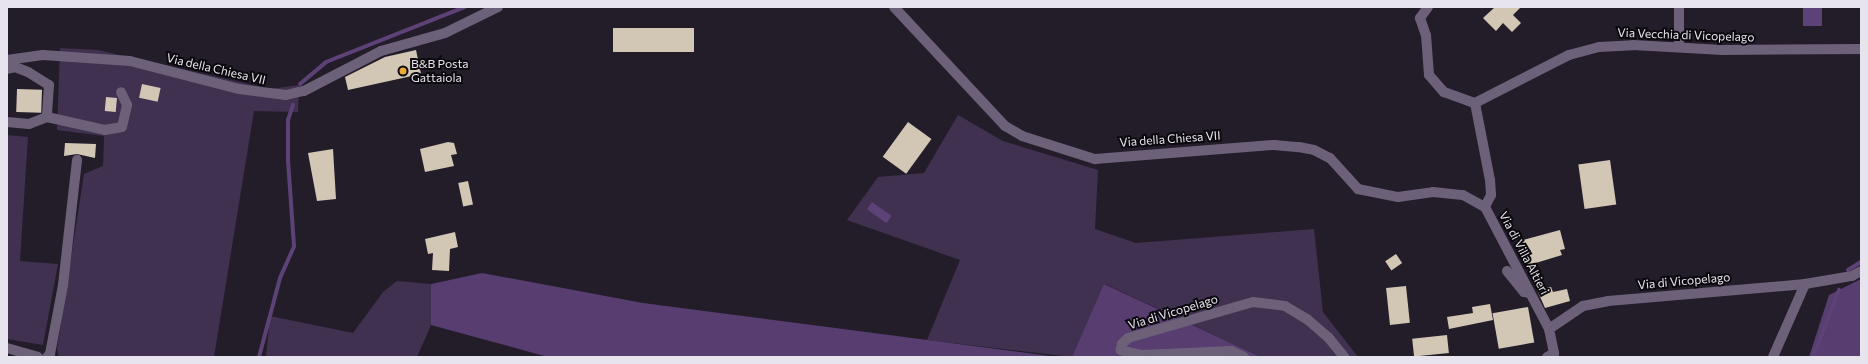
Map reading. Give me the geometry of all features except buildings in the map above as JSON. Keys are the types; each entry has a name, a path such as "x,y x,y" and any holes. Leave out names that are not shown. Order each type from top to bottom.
{"street":[{"name":"Via della Chiesa VII","path":"7,60 43,55 130,61 238,89 286,95 304,91 381,51 445,33 498,7"},
{"name":"Via della Chiesa VII","path":"894,7 1005,126 1022,136 1095,159 1274,145 1299,147 1314,150 1330,158 1358,189 1398,197 1433,192 1463,195 1485,207"},
{"path":"1428,7 1420,18 1426,35 1429,75 1444,92 1475,103"},
{"path":"1679,7 1679,46"},
{"name":"Via Vecchia di Vicopelago","path":"1475,103 1569,55 1616,45 1679,46 1723,50 1861,49"},
{"path":"7,69 15,67 28,72 48,85 47,117"},
{"path":"7,122 29,124 47,117 105,130 122,127 127,105 121,92"},
{"name":"Via di Villa Altieri","path":"1475,103 1490,180 1491,195 1485,207 1532,294 1549,329"},
{"path":"47,357 50,354 63,285 77,160"},
{"path":"1508,271 1524,292 1532,294"},
{"name":"Via di Vicopelago","path":"1549,329 1583,306 1608,301 1805,284 1852,276 1861,271"},
{"path":"1773,357 1805,284"},
{"name":"Via di Vicopelago","path":"1244,357 1231,351 1142,355 1121,350 1122,344 1128,338 1254,302 1285,306 1307,319 1328,336 1344,357"},
{"path":"1549,329 1552,356"},
{"path":"7,348 38,357"}],"shaded area":[{"path":"1803,7 1822,7 1822,26 1803,26"},
{"path":"60,48 98,50 270,89 299,85 298,112 254,111 214,357 59,357 57,349 84,174 103,166 104,136 57,130"},
{"path":"958,115 1003,141 1098,170 1095,229 1136,243 1314,229 1323,312 1358,357 1261,357 1105,284 1072,357 927,340 960,260 847,220 878,177 924,173"},
{"path":"7,135 28,137 20,261 58,264 43,345 7,339"},
{"path":"872,202 892,216 886,223 867,209"},
{"path":"482,273 643,303 1058,357 548,357 431,325 431,284"},
{"path":"1861,279 1861,357 1809,357 1829,295"},
{"path":"397,281 431,284 431,325 417,357 266,357 270,316 353,333 383,292"},
{"path":"1104,284 1261,357 1072,357"}],"waterway":[{"path":"300,84 326,62 465,7"},
{"path":"259,357 280,278 294,246 288,161 288,120 293,105"},
{"path":"1848,270 1861,262"},
{"path":"1813,357 1839,290"}],"place":[{"name":"B&B Posta Gattaiola","path":"403,71"}]}
